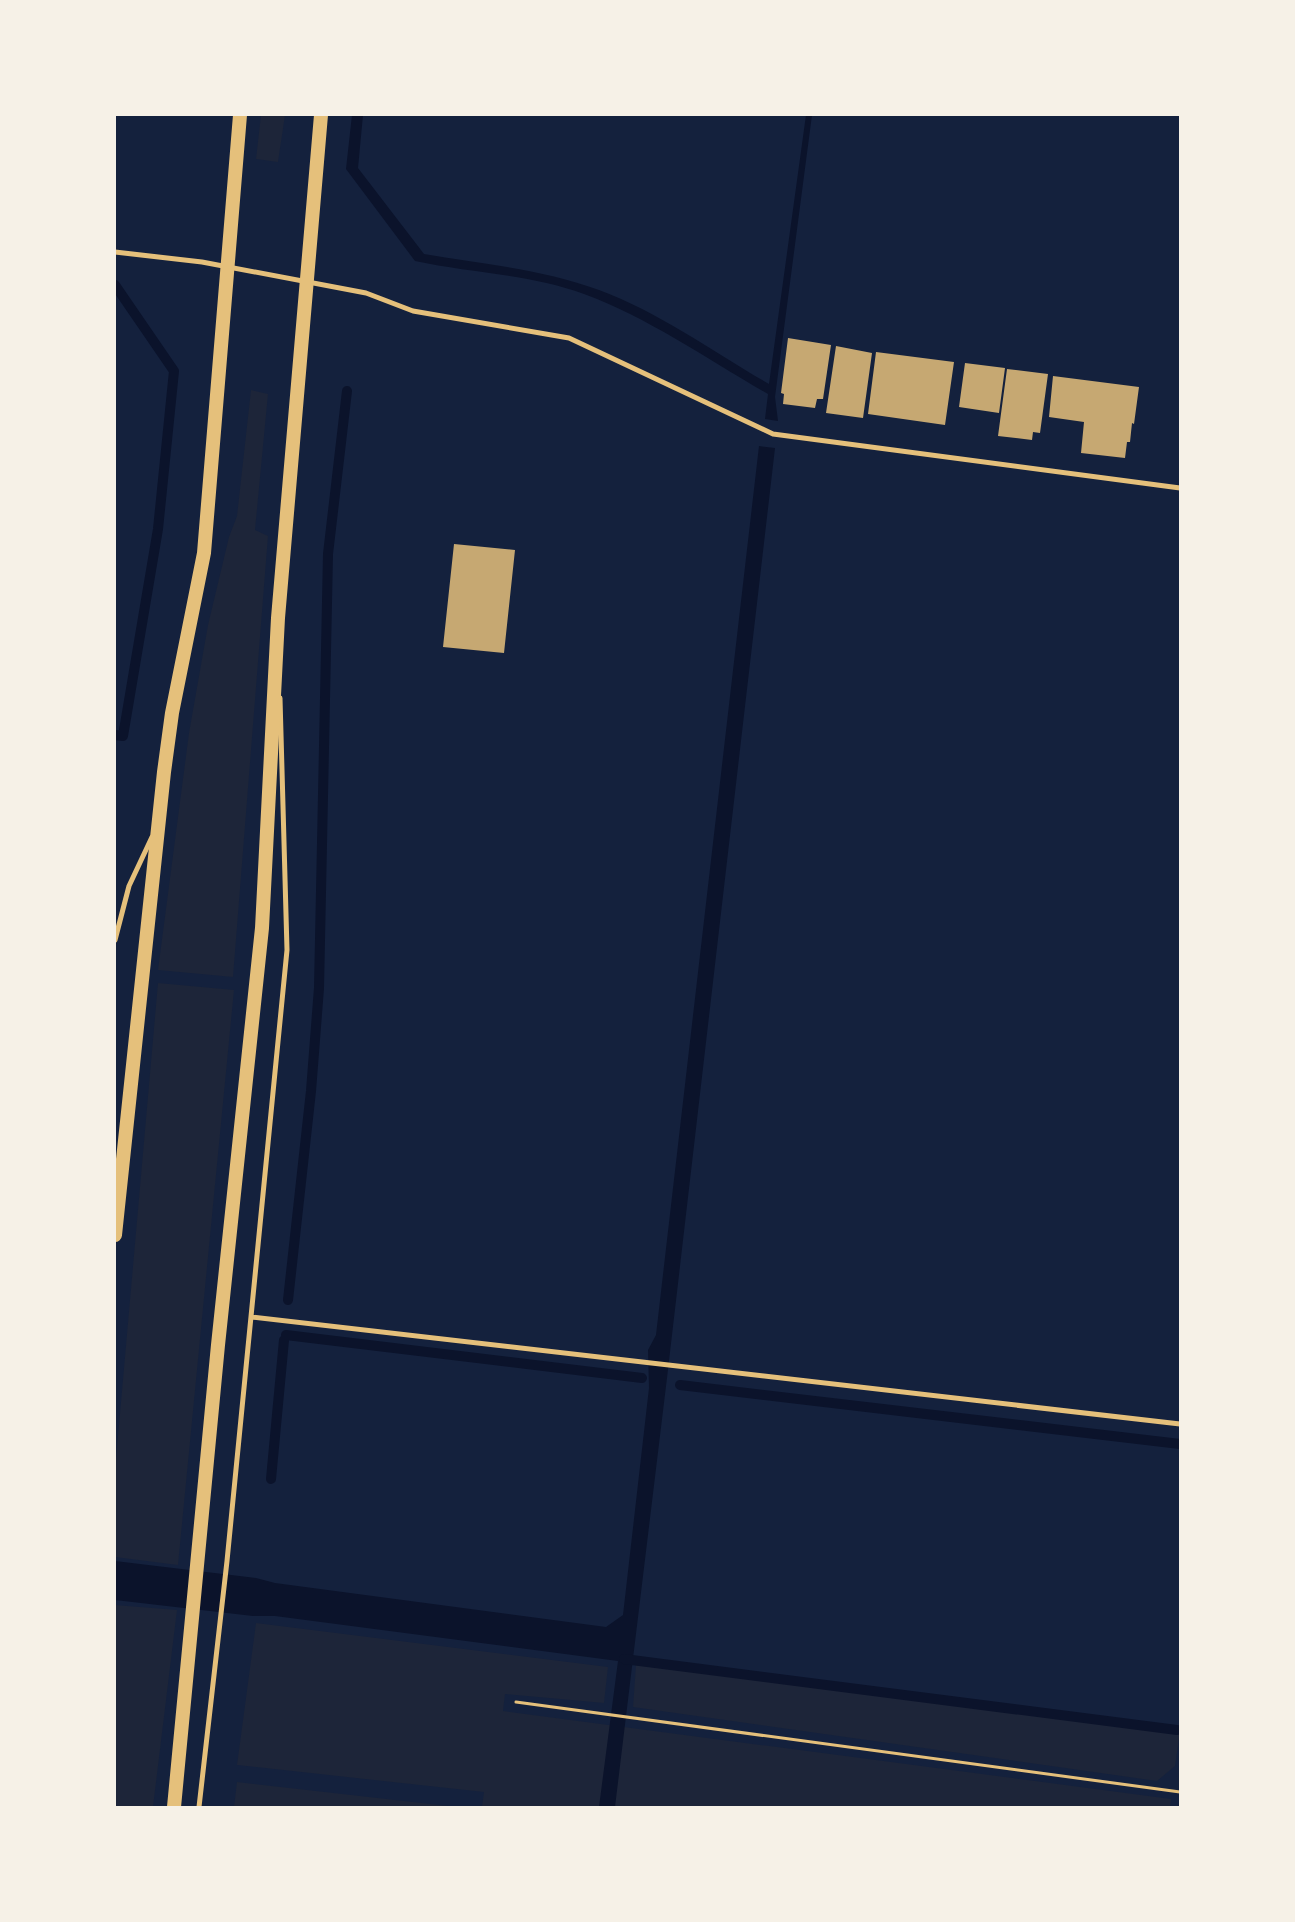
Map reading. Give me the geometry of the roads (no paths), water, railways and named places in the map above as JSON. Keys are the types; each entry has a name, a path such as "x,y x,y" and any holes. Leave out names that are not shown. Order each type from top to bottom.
{"highway":[{"path":"115,1235 157,825 172,713 204,553 240,115"},
{"path":"174,1807 218,1345 262,928 278,618 321,115"}],"street":[{"path":"115,252 202,262 366,293 414,311 570,338 774,434 1180,488"},
{"path":"200,1807 227,1561 287,950 278,618"},
{"path":"115,940 129,886 157,825"},
{"path":"251,1317 1180,1424"}],"waterway":[{"path":"115,285 174,371 158,529 123,736 115,735"},
{"path":"288,1300 311,1091 319,988 328,554 347,391"},
{"path":"286,1335 642,1378"},
{"path":"271,1479 284,1340"},
{"path":"680,1385 1180,1444"},
{"path":"624,1659 1177,1730"}]}
